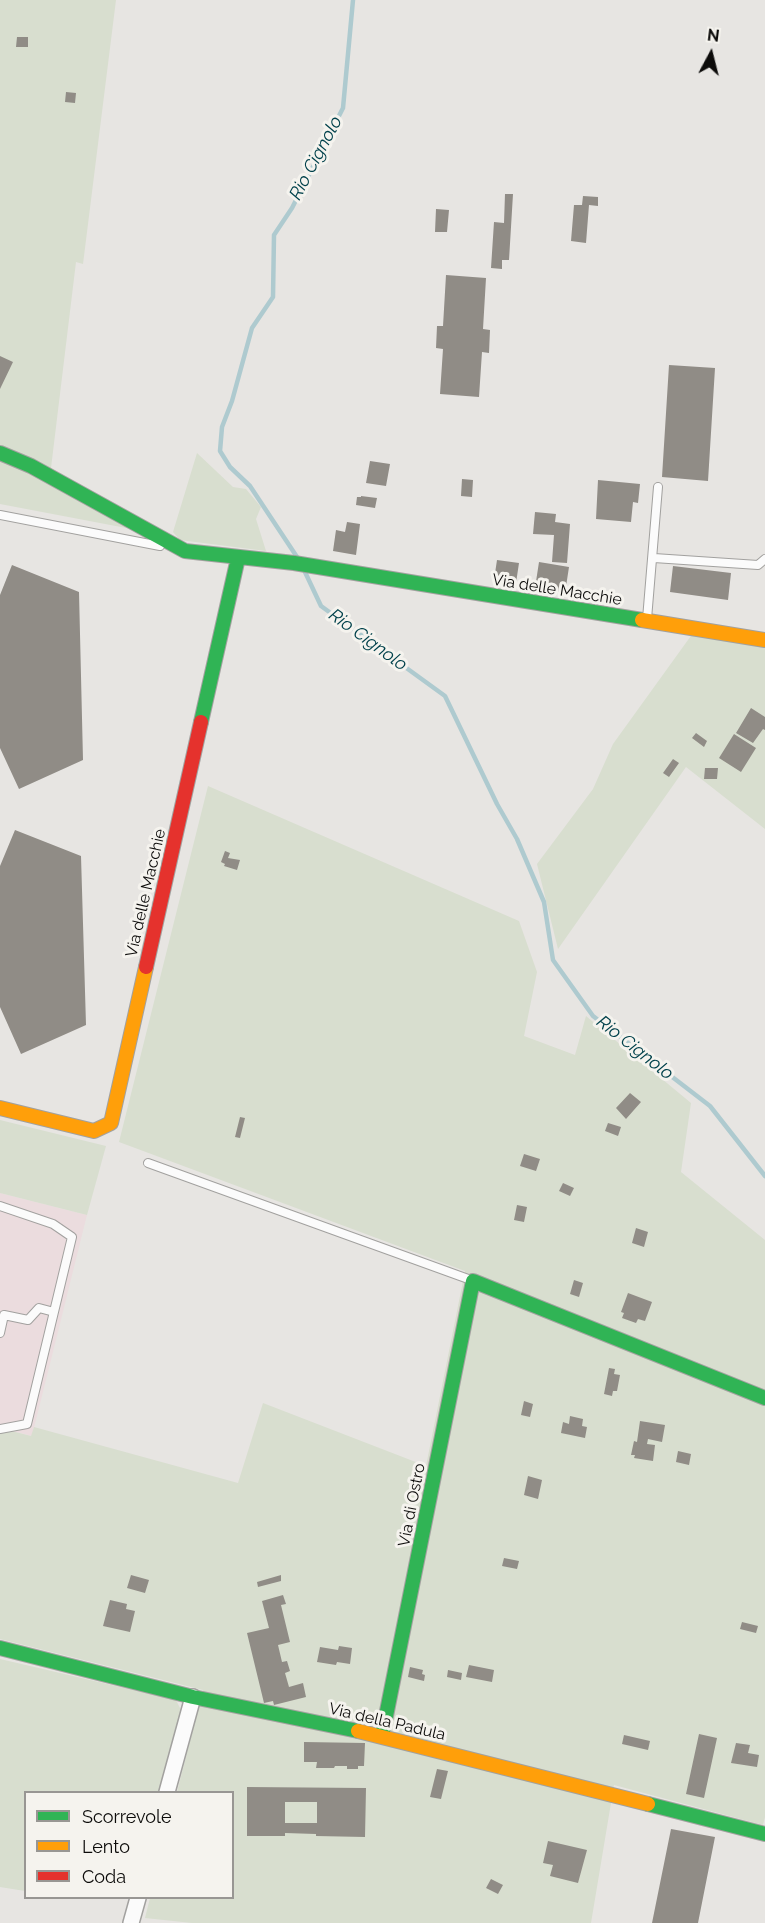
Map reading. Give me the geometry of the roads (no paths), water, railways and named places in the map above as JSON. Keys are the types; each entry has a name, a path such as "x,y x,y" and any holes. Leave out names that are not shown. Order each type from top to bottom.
{"street":[{"name":"Via delle Macchie","path":"0,453 31,466 185,551 294,563 765,640"},
{"name":"Via delle Macchie","path":"0,1108 94,1131 111,1123 238,558"},
{"path":"474,1278 765,1398"},
{"name":"Via di Ostro","path":"382,1736 474,1278"},
{"name":"Via della Padula","path":"0,1648 193,1697 382,1736 765,1834"},
{"path":"167,1791 193,1697"},
{"path":"132,1923 138,1899"}],"lane":[{"path":"647,621 654,558 658,487"},
{"name":"Via delle Macchie","path":"0,515 185,551"},
{"path":"654,558 758,565 765,559"},
{"path":"148,1163 474,1278"},
{"path":"0,1206 53,1224 72,1237 27,1424 0,1429"},
{"path":"0,1333 4,1316 28,1320 39,1308 54,1312"}],"waterway":[{"name":"Rio Cignolo","path":"297,557 250,486 230,467 220,451 222,427 232,401 252,328 273,297 274,235 292,208 343,108 353,0"},
{"name":"Rio Cignolo","path":"305,572 321,606 445,696 497,804 517,839 544,902 553,960 593,1016 710,1106 765,1176"}]}
